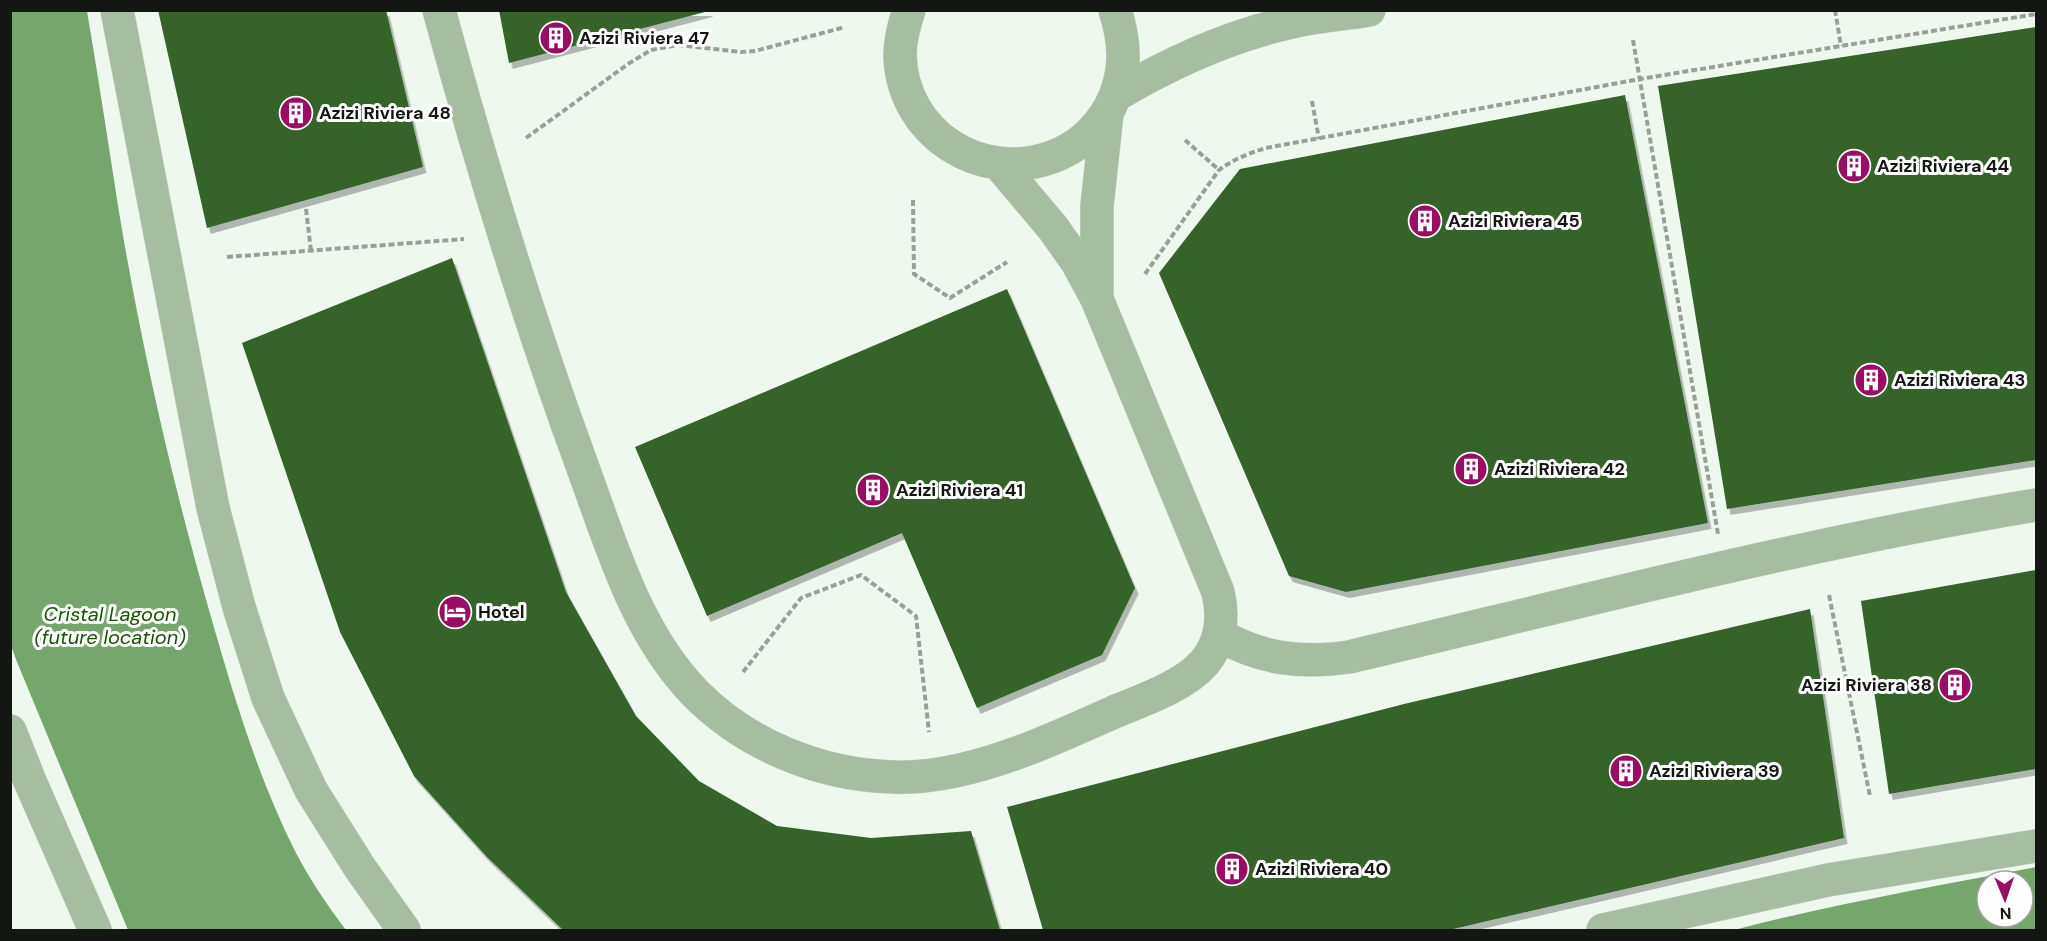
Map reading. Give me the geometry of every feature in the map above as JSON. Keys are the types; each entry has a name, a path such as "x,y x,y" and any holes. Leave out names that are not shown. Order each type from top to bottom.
{"street":[{"path":"117,10 213,508 239,607 268,698 311,790 360,868 404,930"},
{"path":"439,10 503,233 547,368 605,528 632,597 651,636 673,668 697,695 724,719 779,751 821,766 866,775 934,776 965,769 1020,751 1183,681 1205,662 1214,649 1219,635 1221,606 1218,592 1097,299 1077,262 1053,228 999,164"},
{"path":"909,10 902,33 900,55 903,78 910,99 922,119 937,136 956,150 976,159 999,164 1020,165 1040,162 1078,144 1094,130 1112,104 1157,70 1201,50 1247,34 1296,21 1369,10"},
{"path":"1097,299 1097,206 1112,104 1123,74 1122,30 1115,10"},
{"path":"1219,635 1238,645 1281,658 1304,661 1349,657 1842,541 1955,518 2037,505"},
{"path":"10,731 95,930"},
{"path":"1603,930 1828,880 2037,846"}],"path":[{"path":"1835,10 1841,46"},
{"path":"1145,274 1219,170 1249,152 1640,79 2037,14"},
{"path":"526,138 651,50 678,45 741,52 755,51 845,27"},
{"path":"1633,40 1718,535"},
{"path":"1312,101 1319,139"},
{"path":"1185,140 1219,170"},
{"path":"913,200 914,274 950,298 1007,262"},
{"path":"306,209 310,251"},
{"path":"227,257 464,239"},
{"path":"743,672 801,598 861,575 916,616 929,732"},
{"path":"1829,595 1870,796"}],"water":[{"name":"Cristal Lagoon (future location)","path":"10,11 87,11 118,206 147,362 183,515 211,617 258,766 282,825 301,863 346,930 128,930 10,643"},
{"path":"2036,867 2036,930 1734,930 1975,878 1975,929 2035,929 2035,869 2025,869"}],"building":[{"name":"Azizi Riviera 48","path":"158,10 386,10 423,167 207,228"},
{"name":"Azizi Riviera 47","path":"499,10 709,10 709,11 509,63"},
{"path":"2036,27 2036,460 1727,509 1658,86"},
{"path":"1625,95 1708,523 1346,592 1289,576 1159,273 1240,169"},
{"name":"Hotel","path":"452,258 566,592 636,716 699,781 777,826 871,838 971,831 1000,930 563,930 487,857 414,776 340,632 242,343"},
{"name":"Azizi Riviera 41","path":"1007,289 1135,588 1102,655 977,708 902,533 707,616 635,447"},
{"name":"Azizi Riviera 38","path":"2036,570 2036,769 1889,794 1861,601"},
{"path":"1810,609 1844,838 1449,930 1043,930 1007,807 1404,704"}],"place":[{"name":"Azizi Riviera 47","path":"556,38"},
{"name":"Azizi Riviera 48","path":"296,113"},
{"name":"Azizi Riviera 44","path":"1854,166"},
{"name":"Azizi Riviera 45","path":"1425,221"},
{"name":"Azizi Riviera 43","path":"1871,380"},
{"name":"Azizi Riviera 42","path":"1471,469"},
{"name":"Azizi Riviera 41","path":"873,490"},
{"name":"Hotel","path":"455,612"},
{"name":"Azizi Riviera 38","path":"1955,685"},
{"name":"Azizi Riviera 39","path":"1626,771"},
{"name":"Azizi Riviera 40","path":"1232,869"}]}
